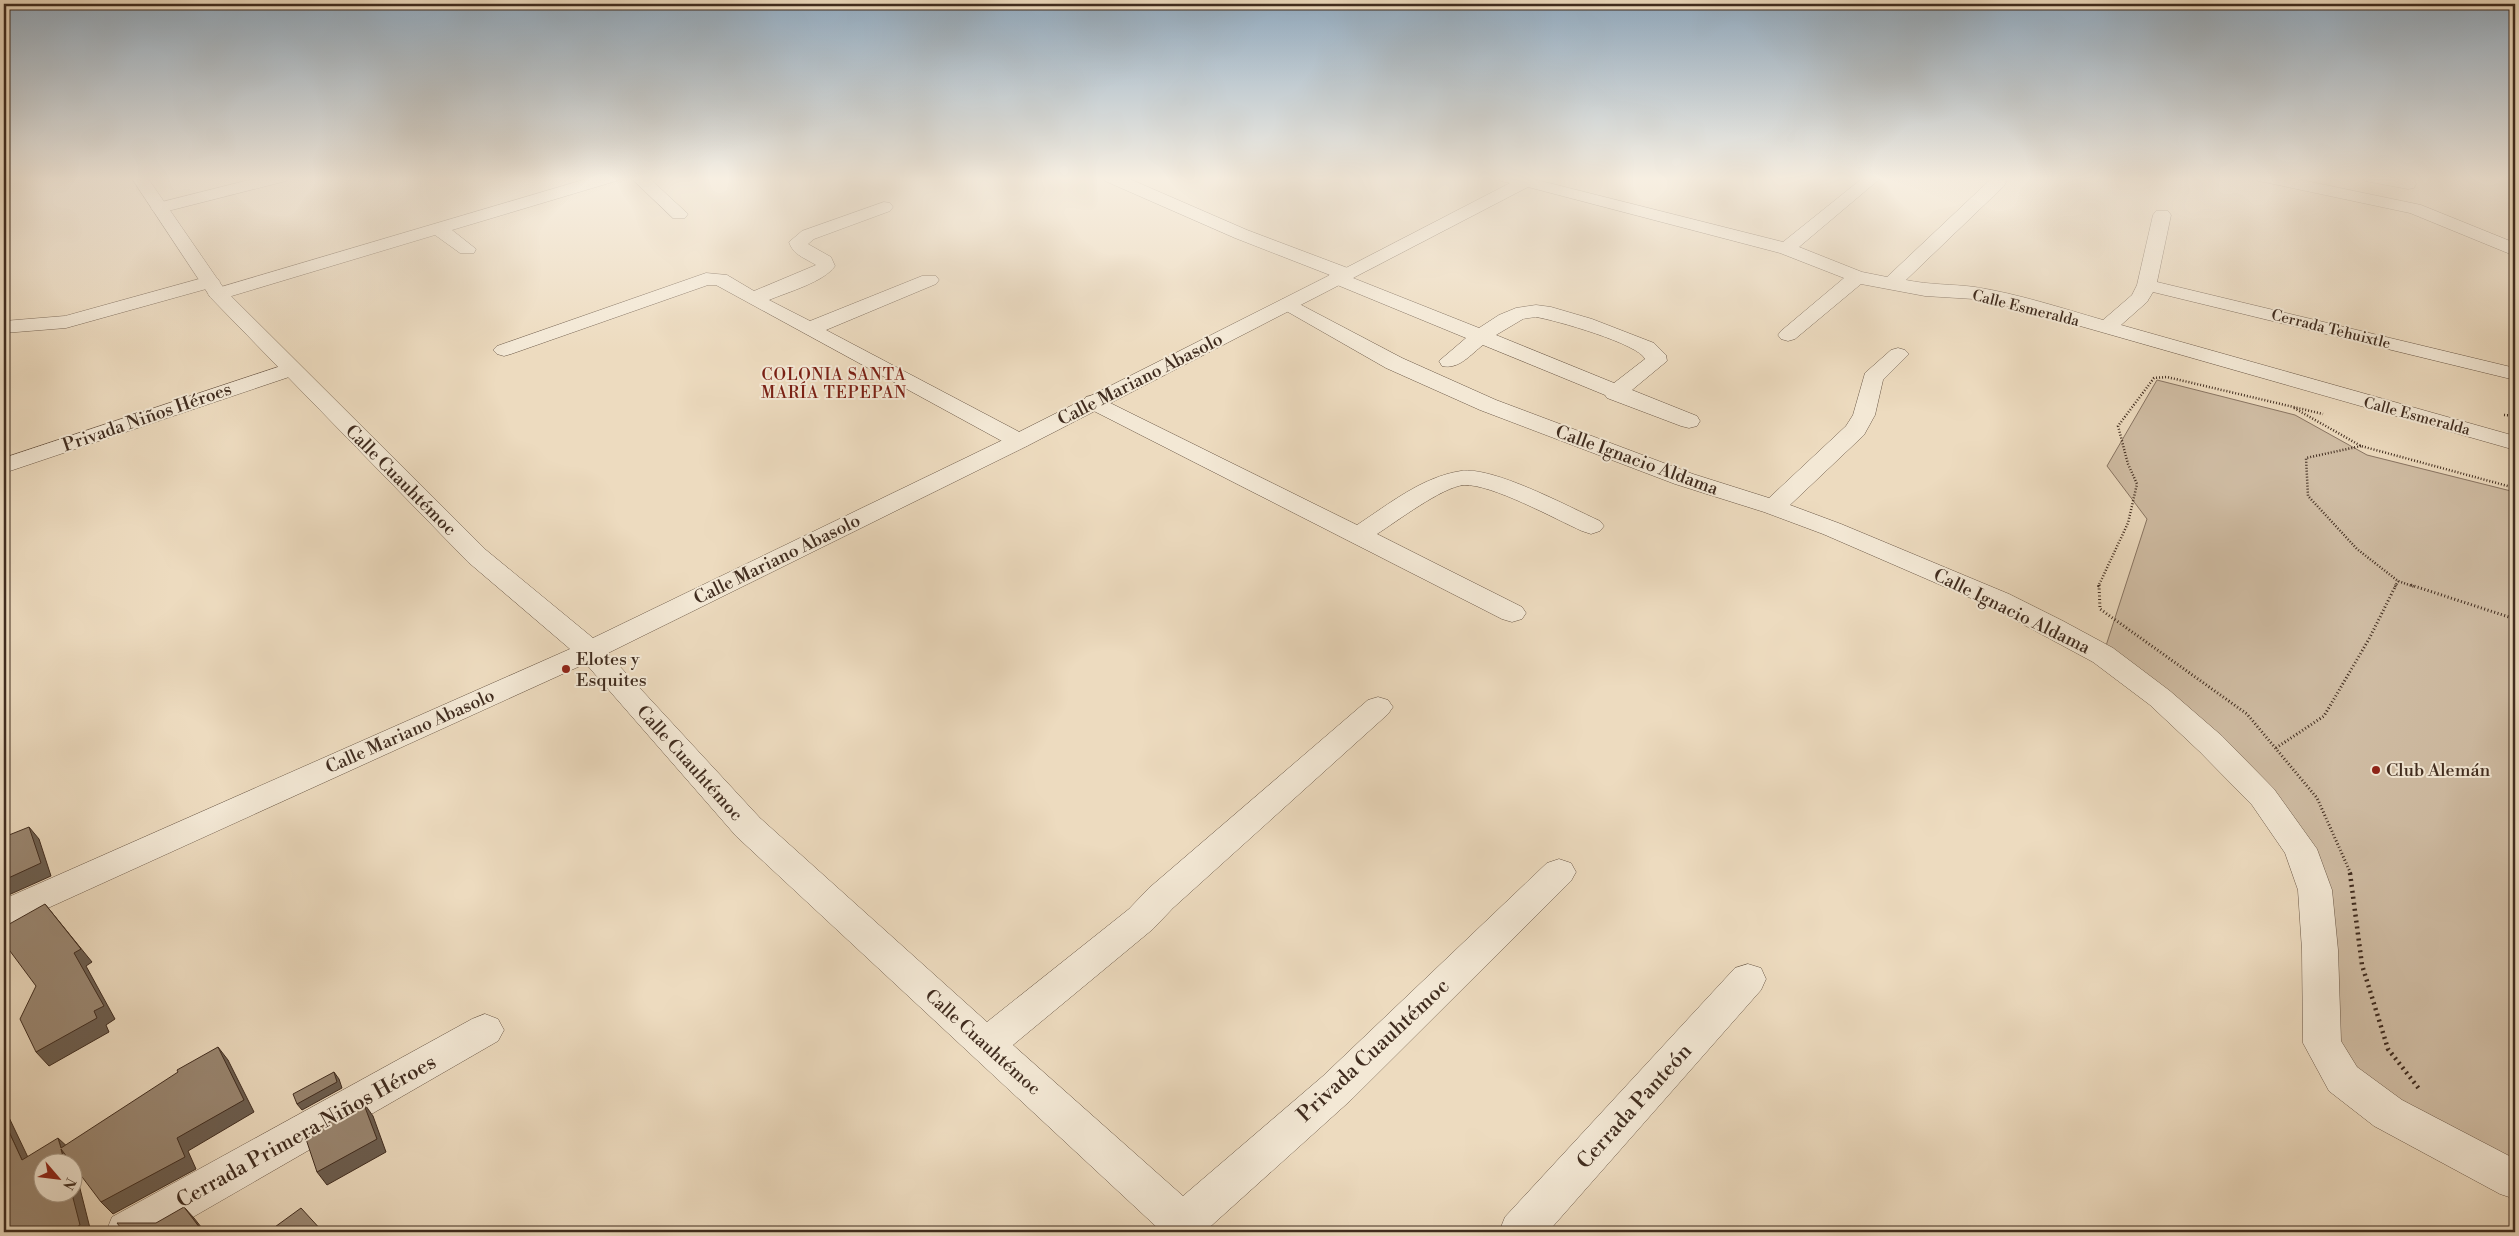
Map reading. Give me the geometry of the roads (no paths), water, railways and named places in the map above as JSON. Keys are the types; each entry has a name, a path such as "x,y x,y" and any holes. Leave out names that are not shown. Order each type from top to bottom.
{"street":[{"name":"Calle Cuauhtémoc","path":"178,235 214,288 290,369 477,556 590,651 748,828 1187,1227"},
{"path":"4,327 66,322 214,288 412,235"},
{"path":"447,235 467,249"},
{"path":"753,299 817,273 826,266 824,261 800,248 798,242 809,235"},
{"path":"1243,235 1342,276 1480,338 1689,421"},
{"name":"Calle Mariano Abasolo","path":"4,914 590,651 1019,441 1423,235"},
{"name":"Calle Esmeralda","path":"1734,235 1787,249 1857,277 1925,290 1974,293 2011,301 2515,443"},
{"path":"1787,249 1801,235"},
{"path":"1892,283 1943,235"},
{"path":"2106,328 2136,303 2146,285 2158,235"},
{"path":"2478,235 2515,250"},
{"path":"1788,335 1857,277"},
{"path":"504,350 706,279 720,279 753,299 1019,441"},
{"path":"810,329 928,280"},
{"name":"Cerrada Tehuixtle","path":"2146,285 2515,374"},
{"name":"Calle Ignacio Aldama","path":"1288,304 1394,363 1488,405 1684,479 1773,507 1972,589 2053,627 2103,656 2160,698 2211,744 2263,797 2300,849 2315,890 2320,950 2322,1043 2343,1079 2388,1113 2515,1180"},
{"path":"1450,361 1480,338 1520,312 1552,312 1647,347 1655,355 1656,361 1615,393"},
{"path":"1773,507 1856,430 1864,415 1873,378 1898,354"},
{"name":"Privada Niños Héroes","path":"9,457 290,369"},
{"path":"1094,402 1512,613"},
{"path":"1357,536 1444,483 1465,478 1488,482 1591,526"},
{"path":"986,1045 1141,919 1161,898 1378,707"},
{"name":"Privada Cuauhtémoc","path":"1187,1227 1337,1088 1559,872"},
{"name":"Cerrada Panteón","path":"1520,1232 1748,979"},
{"name":"Cerrada Primera Niños Héroes","path":"127,1232 485,1030"}],"place":[{"name":"Elotes y Esquites","path":"566,669"},
{"name":"Club Alemán","path":"2376,770"}],"district":[{"name":"COLONIA SANTA MARÍA TEPEPAN","path":"834,383"}]}
